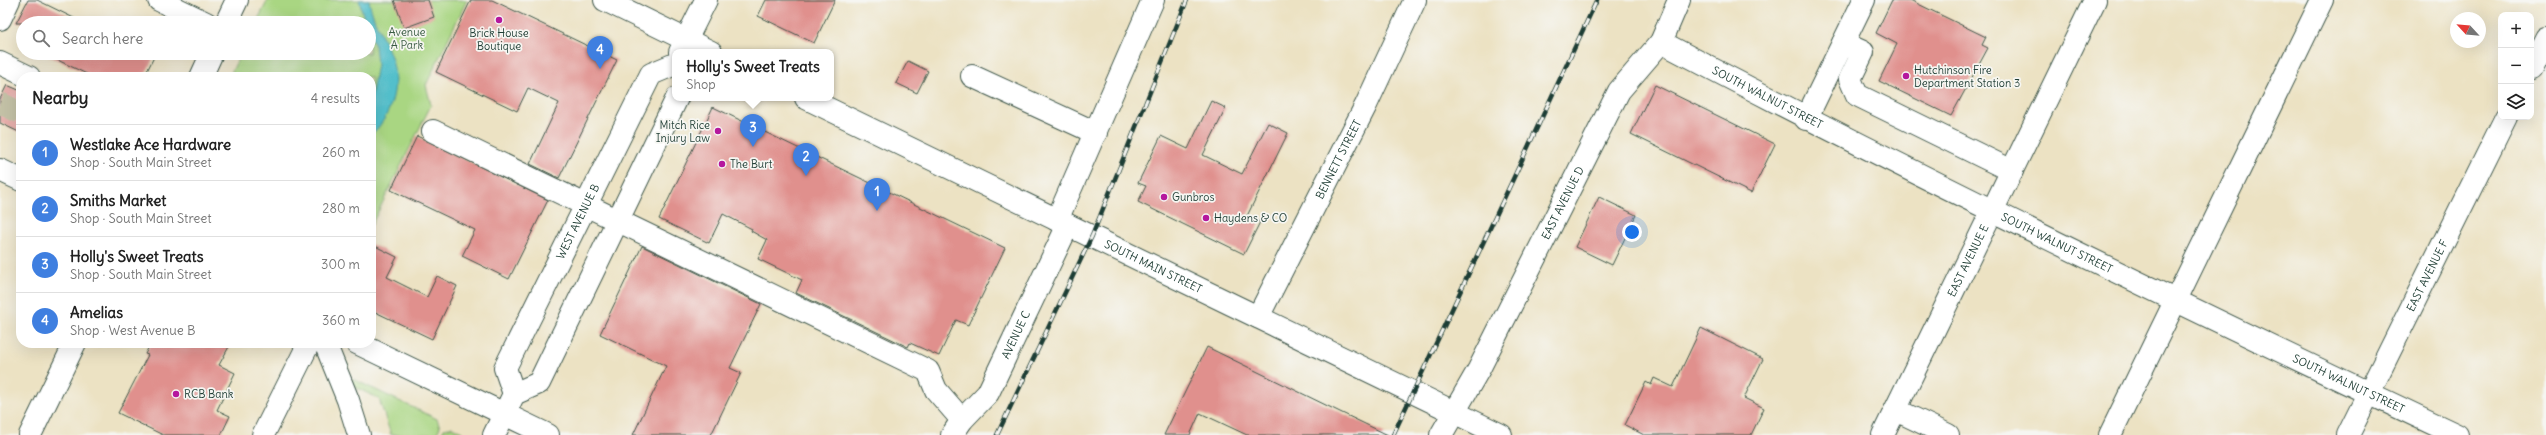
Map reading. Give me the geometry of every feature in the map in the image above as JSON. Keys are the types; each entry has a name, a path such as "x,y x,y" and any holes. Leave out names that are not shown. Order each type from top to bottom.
{"street":[{"path":"0,19 9,0"},
{"path":"159,0 192,16"},
{"path":"229,16 237,0"},
{"path":"605,0 683,46 697,49"},
{"path":"683,46 706,0"},
{"name":"AVENUE C","path":"957,427 988,392 1062,223 1120,71 1153,0"},
{"name":"BENNETT STREET","path":"1258,317 1366,105 1415,0"},
{"name":"EAST AVENUE D","path":"1441,435 1479,369 1619,91 1661,42 1679,0"},
{"path":"1806,119 1864,0"},
{"name":"EAST AVENUE E","path":"1883,435 2095,0"},
{"path":"2110,435 2178,300 2322,0"},
{"path":"2534,62 2546,38"},
{"name":"SOUTH WALNUT STREET","path":"1661,42 1806,119 2457,435"},
{"path":"1843,43 1863,52 1850,79 1857,95 2012,171"},
{"path":"203,72 209,60"},
{"name":"WEST AVENUE B","path":"514,394 505,368 651,74 672,65"},
{"path":"2,67 16,72"},
{"path":"972,76 1096,133"},
{"path":"494,435 514,394 539,383 676,101"},
{"name":"SOUTH MAIN STREET","path":"812,101 1501,435"},
{"name":"EAST AVENUE F","path":"2348,435 2504,120"},
{"path":"433,131 928,371 936,390 957,427"},
{"path":"0,170 16,178"},
{"path":"30,435 73,348"},
{"path":"263,435 306,348"},
{"path":"328,348 348,400 359,435"},
{"path":"367,348 548,435"},
{"path":"1896,410 1948,435"}],"green space":[{"name":"Avenue A Park","path":"268,0 467,0 426,85 431,105 376,216 376,72 232,72 238,60 376,60 376,16 260,16"},
{"path":"353,379 437,419 440,427 436,435 391,435 379,399 351,385"},
{"path":"452,427 462,432 463,435 441,435 444,429"}],"water":[{"path":"359,0 369,0 373,16 363,16"},
{"path":"376,23 390,54 395,76 395,87 390,108 376,130 376,72 377,64"}],"building":[{"path":"28,0 37,0 70,16 20,16"},
{"path":"394,0 428,0 434,17 404,28"},
{"path":"471,0 492,0 617,60 559,178 530,164 559,103 528,88 517,111 436,72"},
{"path":"766,0 835,0 814,43 758,16"},
{"path":"1892,0 1910,0 1986,37 1982,45 1988,48 1951,116 1879,81 1897,44 1876,33"},
{"path":"58,60 152,60 146,72 83,72"},
{"path":"908,61 928,71 917,93 896,83"},
{"path":"7,85 16,89 16,131 0,123 0,99"},
{"path":"1655,85 1775,144 1751,193 1631,134"},
{"path":"1211,101 1226,108 1203,155 1242,174 1268,123 1288,133 1247,216 1260,222 1244,254 1138,202 1146,186 1138,183 1161,136 1188,149"},
{"path":"713,107 1005,248 968,325 956,320 939,356 910,343 908,347 796,293 802,280 758,259 767,240 751,231 752,229 723,214 709,243 659,219"},
{"path":"417,136 548,200 509,279 462,256 475,230 391,190"},
{"path":"1599,197 1636,215 1612,265 1575,247"},
{"path":"376,246 397,257 387,277 427,297 437,276 457,286 432,339 376,312"},
{"path":"642,246 761,304 730,368 741,373 711,435 633,435 666,366 600,334"},
{"path":"1701,328 1763,359 1744,398 1764,408 1751,435 1644,435 1625,425 1646,382 1651,385 1654,378 1673,387"},
{"path":"1207,347 1388,435 1247,435 1200,413 1190,435 1164,435"},
{"path":"148,348 228,348 219,365 235,373 217,410 230,416 221,435 163,435 118,413 148,355 145,354"}],"tunnel":[{"path":"0,103 16,111"}],"railway":[{"path":"997,435 1092,236 1187,0"},
{"path":"1393,435 1597,0"}],"place":[{"name":"Brick House Boutique","path":"499,20"},
{"name":"Amelias","path":"600,69"},
{"name":"Hutchinson Fire Department Station 3","path":"1906,76"},
{"name":"Mitch Rice Injury Law","path":"718,131"},
{"name":"Holly's Sweet Treats","path":"753,147"},
{"name":"The Burt","path":"722,164"},
{"name":"Smiths Market","path":"806,176"},
{"name":"Gunbros","path":"1164,197"},
{"name":"Westlake Ace Hardware","path":"877,211"},
{"name":"Haydens & CO","path":"1206,218"},
{"name":"RCB Bank","path":"176,394"}]}
